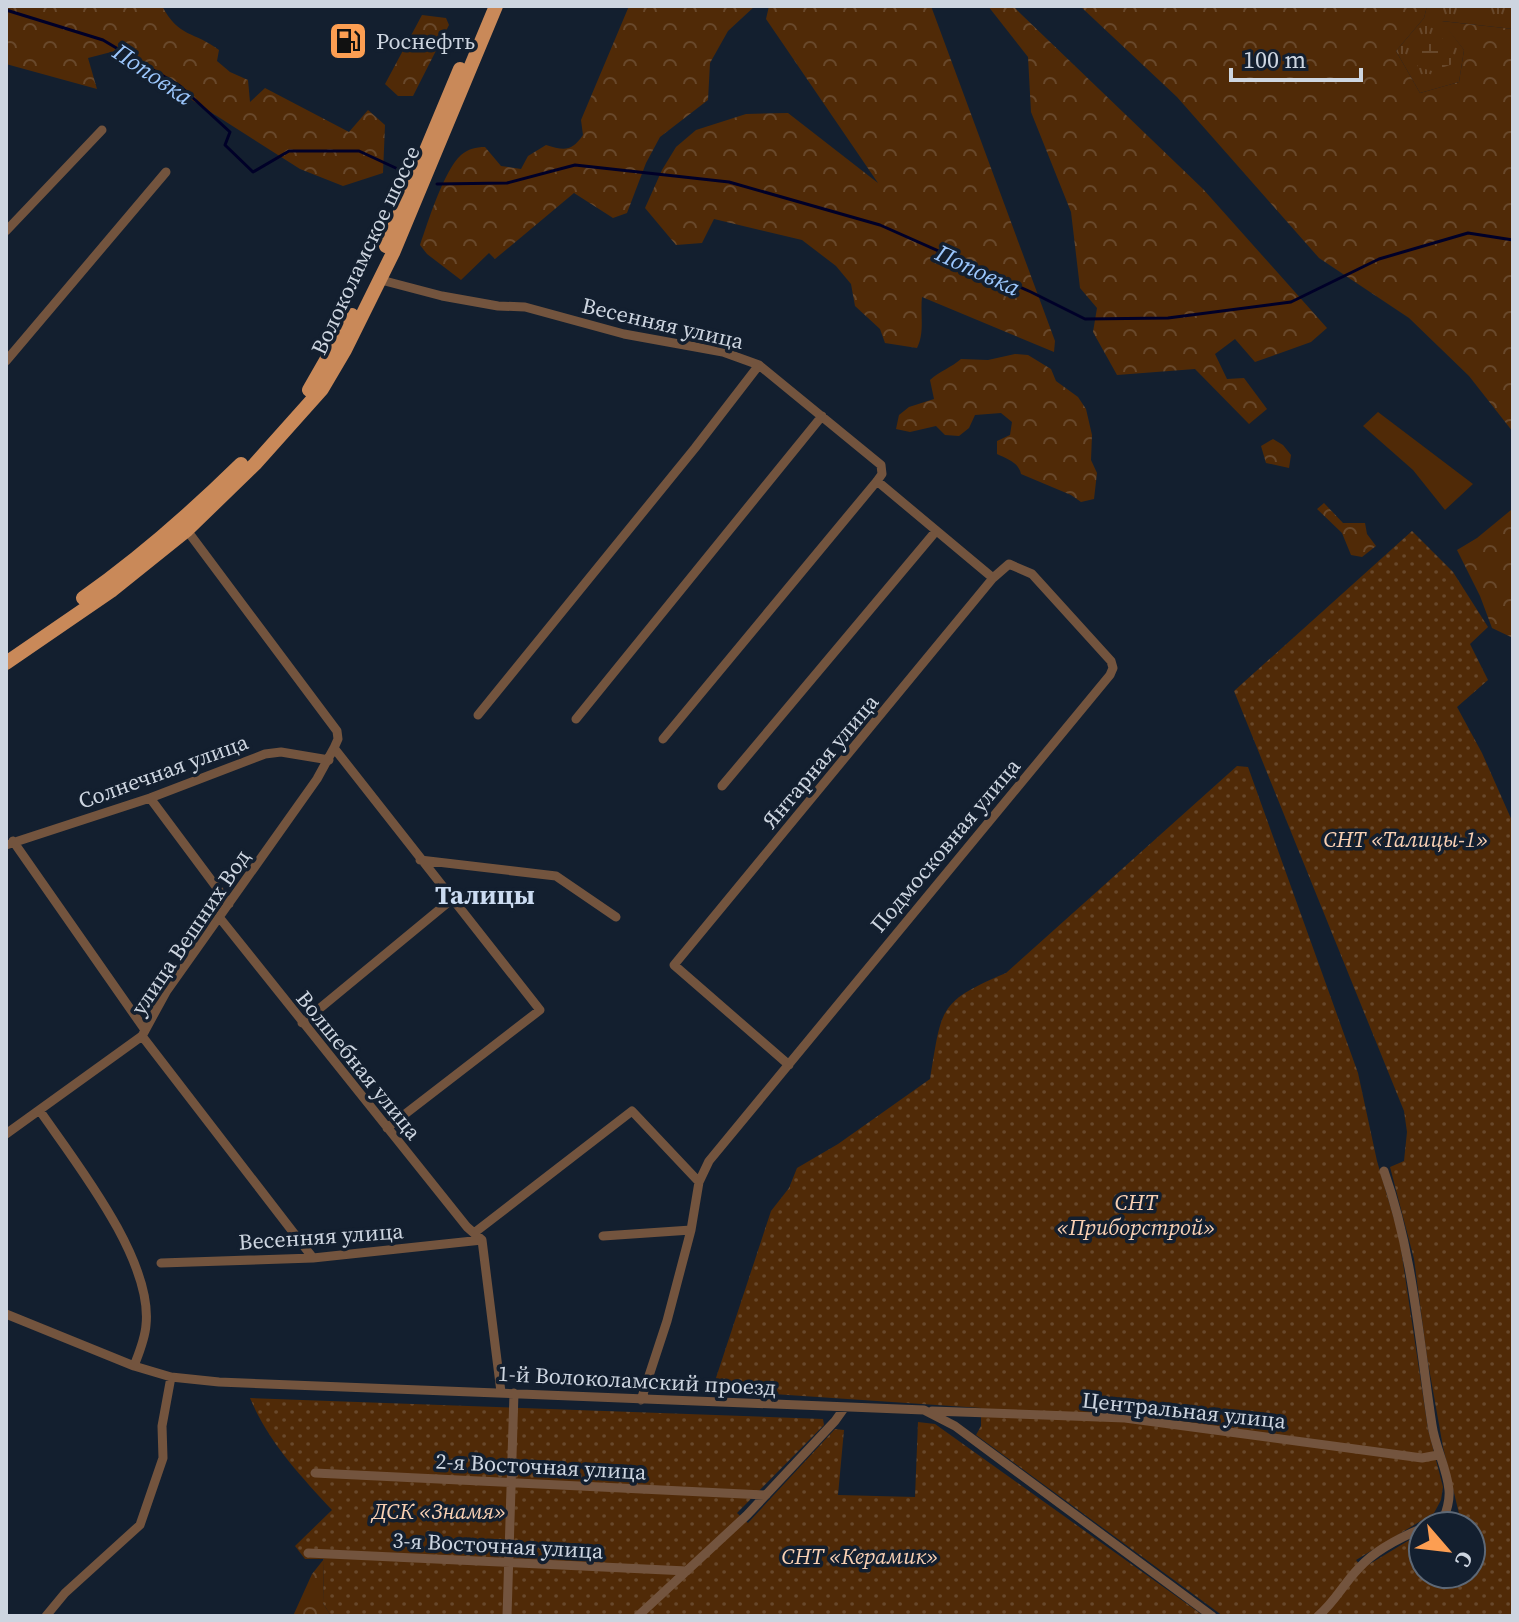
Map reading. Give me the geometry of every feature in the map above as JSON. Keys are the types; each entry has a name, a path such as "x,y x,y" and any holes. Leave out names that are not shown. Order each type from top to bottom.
{"main road":[{"name":"Волоколамское шоссе","path":"6,652 184,526 300,401 324,367 384,250 486,6"},
{"name":"Волоколамское шоссе","path":"6,663 131,576 255,464 322,389 381,280 496,6"}],"street":[{"path":"6,231 102,130"},
{"path":"6,361 166,172"},
{"name":"Весенняя улица","path":"381,280 442,296 498,306 525,307 624,334 723,352 759,365 877,459 882,474 877,481 993,578"},
{"path":"478,715 759,365"},
{"path":"576,719 822,416"},
{"path":"663,739 877,481"},
{"name":"улица Вешних Вод","path":"6,1134 143,1033 166,992 329,760 338,739 337,731 184,526"},
{"path":"722,786 936,531"},
{"name":"Подмосковная улица","path":"699,1182 709,1161 1110,675 1113,668 1111,661 1032,574 1009,564 993,578"},
{"name":"Янтарная улица","path":"789,1065 674,965 993,578"},
{"path":"334,748 540,1010 387,1128"},
{"name":"Солнечная улица","path":"313,1258 143,1033 9,843 150,798 265,754 281,752 329,760"},
{"path":"150,798 229,904"},
{"path":"420,860 556,876 616,917"},
{"path":"302,1023 451,900"},
{"name":"Волшебная улица","path":"219,917 387,1128 478,1236"},
{"path":"40,1111 96,1192 126,1244 141,1285 147,1322 134,1366"},
{"path":"501,1392 478,1236 632,1111 699,1182 691,1230 641,1400"},
{"path":"1384,1171 1398,1212 1409,1266 1438,1455 1450,1492 1447,1510"},
{"path":"603,1236 691,1230"},
{"name":"Весенняя улица","path":"161,1263 313,1258 478,1236"},
{"name":"1-й Волоколамский проезд","path":"6,1314 134,1366 171,1377 219,1382 924,1410 955,1426 1212,1616"},
{"path":"46,1616 65,1593 140,1525 163,1458 162,1426 171,1377"},
{"path":"507,1616 514,1393"},
{"path":"638,1616 766,1495 845,1407"},
{"name":"Центральная улица","path":"924,1410 1125,1418 1422,1458 1438,1455"},
{"name":"2-я Восточная улица","path":"315,1473 766,1495"},
{"path":"1318,1616 1332,1604 1364,1562 1407,1535"},
{"name":"3-я Восточная улица","path":"308,1553 687,1571"}],"green space":[{"path":"6,6 162,6 181,29 219,50 217,61 230,72 248,80 250,102 265,88 349,132 368,110 385,125 383,173 343,186 300,169 115,51 88,58 97,89 6,64"},
{"path":"629,6 755,6 728,31 710,63 708,100 660,137 646,163 627,213 613,218 574,193 495,259 489,253 461,280 420,245 437,197 455,162 466,151 485,147 501,166 521,169 528,156 546,145 563,149 575,144 583,135 581,120"},
{"path":"769,6 931,6 1055,341 1054,352 922,297 922,329 917,348 885,343 880,329 855,306 851,284 836,266 802,240 714,219 702,243 676,245 645,208 676,147 696,130 746,114 788,113 878,183 766,19"},
{"path":"988,6 1013,6 1203,189 1327,328 1311,342 1255,362 1235,339 1215,354 1227,379 1244,378 1267,409 1249,424 1195,369 1117,375 1093,332 1097,308 1080,288 1071,212 1031,112 1028,57"},
{"path":"1080,6 1427,6 1424,18 1396,51 1420,93 1459,82 1464,50 1441,21 1513,29 1513,432 1469,376 1409,318 1319,258 1177,97"},
{"path":"1427,6 1513,6 1513,29 1442,21 1464,50 1459,82 1420,93 1396,51 1424,18"},
{"path":"422,15 446,18 449,25 413,96 398,96 385,84"},
{"path":"1428,33 1453,43 1453,64 1432,71 1418,67 1411,44"},
{"path":"1015,354 1028,355 1051,369 1056,381 1078,397 1086,409 1092,435 1091,460 1097,473 1094,499 1081,502 1021,474 1015,464 997,454 997,441 1010,435 1012,422 1001,413 975,415 969,428 959,436 945,435 936,426 910,432 896,429 899,415 909,407 934,399 930,380 961,359 988,360"},
{"path":"1378,412 1473,484 1445,510 1413,470 1363,426"},
{"path":"1273,439 1291,455 1289,468 1266,463 1261,446"},
{"path":"1324,503 1343,523 1365,523 1367,534 1376,546 1362,557 1351,555 1342,533 1317,509"},
{"path":"1511,510 1513,638 1492,628 1457,550"},
{"name":"СНТ «Приборстрой»","path":"1412,531 1453,572 1488,627 1470,644 1488,680 1457,707 1482,753 1513,823 1513,1616 1223,1616 976,1435 981,1426 981,1408 712,1390 771,1211 789,1188 797,1168 838,1144 930,1079 941,1022 955,1001 1006,973 1237,766 1248,767 1358,1073 1377,1161 1399,1236 1428,1429 1443,1487 1436,1510 1407,1510 1407,1529 1356,1560 1363,1568 1407,1541 1407,1590 1487,1590 1487,1510 1458,1510 1427,1357 1414,1259 1390,1167 1404,1161 1407,1132 1404,1111 1234,691"},
{"name":"ДСК «Знамя»","path":"250,1398 823,1419 824,1425 737,1513 748,1523 835,1429 844,1430 838,1495 915,1497 918,1422 935,1424 1204,1616 331,1616 323,1603 324,1559 305,1559 295,1546 332,1510 276,1444"},
{"path":"324,1559 323,1603 331,1616 293,1616 312,1574"}],"waterway":[{"name":"Поповка","path":"6,10 103,40 180,86 230,132 225,145 253,172 289,151 359,151 400,170"},
{"name":"Поповка","path":"437,184 507,183 575,165 729,182 880,225 1085,319 1168,318 1291,302 1379,259 1468,233 1513,240"}],"place":[{"name":"Роснефть","path":"348,41"}],"district":[{"name":"Талицы","path":"485,895"}],"park label":[{"name":"СНТ «Талицы-1»","path":"1406,839"},
{"name":"СНТ «Керамик»","path":"860,1556"}]}
